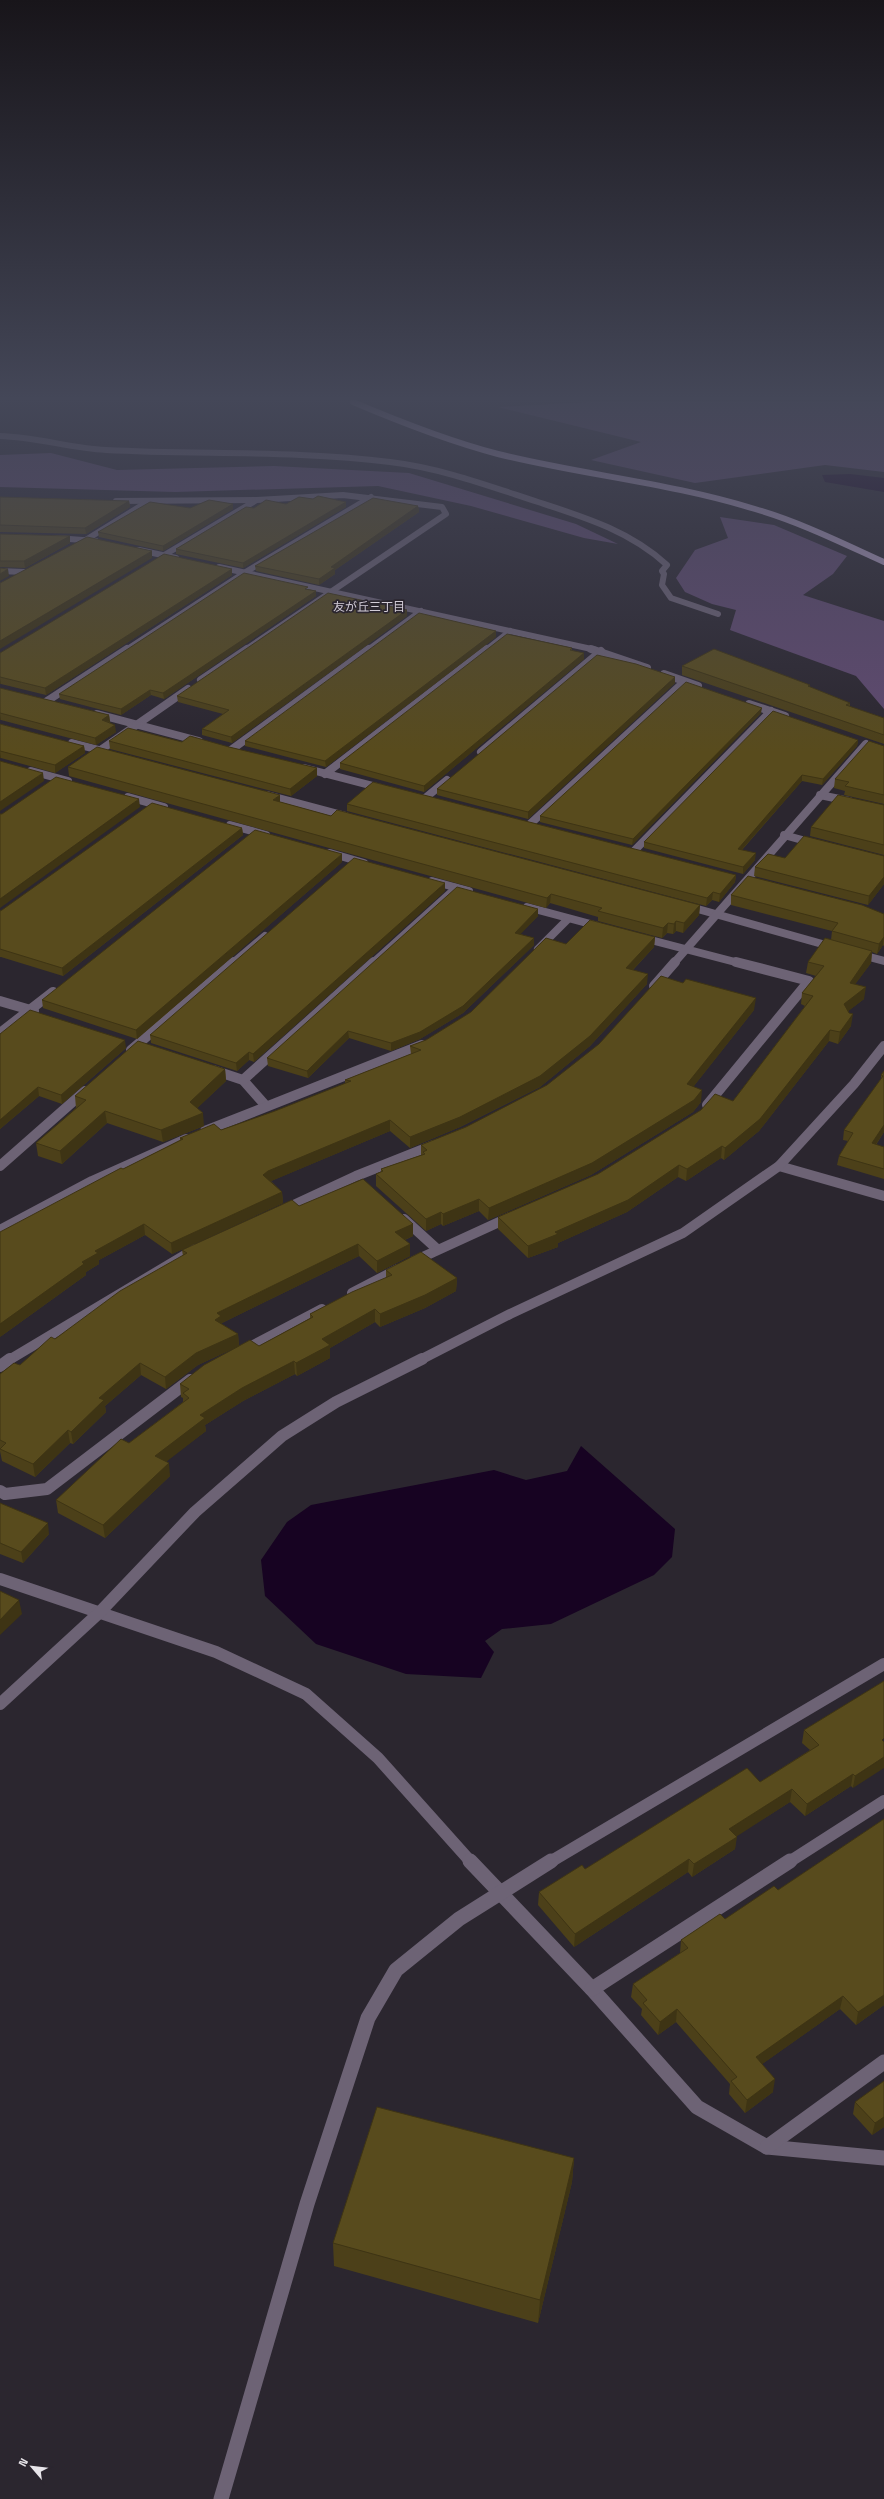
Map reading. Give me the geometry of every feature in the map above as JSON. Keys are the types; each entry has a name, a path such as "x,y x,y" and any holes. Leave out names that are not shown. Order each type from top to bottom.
{"main road":[{"path":"784,519 804,525 884,562"}],"street":[{"path":"73,546 120,519"},
{"path":"156,560 225,519"},
{"path":"62,705 43,700 244,573 335,519"},
{"path":"88,758 104,752 137,724 329,591 439,519"},
{"path":"586,519 634,538 654,551 667,565 662,571 664,574 662,585 671,598 718,614"},
{"path":"48,538 87,539 102,542"},
{"path":"133,549 185,560"},
{"path":"214,566 601,651 706,689"},
{"path":"12,579 31,569"},
{"path":"0,572 24,572"},
{"path":"245,753 227,749 422,611"},
{"path":"325,774 510,631"},
{"path":"473,758 601,651"},
{"path":"529,825 684,682"},
{"path":"742,701 793,719"},
{"path":"634,851 771,711"},
{"path":"92,713 209,744"},
{"path":"62,741 104,752"},
{"path":"646,994 688,949 741,878 784,835 865,744"},
{"path":"296,766 386,790"},
{"path":"21,769 54,781 79,784"},
{"path":"54,781 69,770"},
{"path":"424,799 455,774"},
{"path":"262,793 354,818"},
{"path":"116,794 175,810"},
{"path":"820,795 856,803"},
{"path":"141,813 153,804"},
{"path":"219,822 252,834 278,838"},
{"path":"784,835 822,845"},
{"path":"323,851 350,863 375,866"},
{"path":"741,878 761,883"},
{"path":"426,880 478,894"},
{"path":"243,1080 456,888"},
{"path":"516,904 606,928"},
{"path":"677,904 884,961"},
{"path":"531,956 568,919"},
{"path":"125,1056 140,1047 275,927"},
{"path":"635,936 809,981 702,1111"},
{"path":"0,1033 61,985"},
{"path":"0,1001 44,1015"},
{"path":"122,1041 140,1047"},
{"path":"0,1230 47,1202 135,1159 430,1041"},
{"path":"0,1704 100,1612 195,1512 282,1436 336,1402 510,1314 683,1233 779,1166 854,1084 884,1046"},
{"path":"205,1068 243,1080 266,1106"},
{"path":"0,1166 95,1082"},
{"path":"277,1212 359,1179 442,1142"},
{"path":"779,1166 884,1196"},
{"path":"396,1212 437,1248"},
{"path":"236,1354 437,1248 522,1212"},
{"path":"0,1366 19,1352 177,1258 205,1245"},
{"path":"0,1491 5,1494 47,1489 202,1372"},
{"path":"0,1579 216,1652 306,1694 378,1758 498,1893 592,1989 696,2107 768,2147 884,2158"},
{"path":"221,2499 307,2204 368,2018 396,1970 459,1919 498,1893 884,1664"},
{"path":"592,1989 884,1802"},
{"path":"768,2147 884,2062"}],"shaded area":[{"path":"516,519 558,519 576,524 618,544 584,538"},
{"path":"721,519 731,519 774,525 847,556 833,574 803,595 884,621 884,709 856,676 730,630 736,610 712,604 685,592 676,578 695,550 728,538"},
{"path":"581,1446 675,1529 672,1557 654,1575 551,1624 502,1629 485,1641 494,1652 481,1678 406,1674 316,1644 265,1596 261,1560 287,1522 311,1505 494,1470 526,1480 567,1471"}],"building":[{"path":"0,519 100,519 85,528 0,525"},
{"path":"121,519 209,519 163,546 98,532"},
{"path":"227,519 318,519 243,563 176,549"},
{"path":"337,519 400,519 331,567 335,568 319,579 255,566"},
{"path":"0,534 70,536 24,561 0,561"},
{"path":"87,537 152,551 0,641 0,583"},
{"path":"164,554 232,569 45,688 0,677 0,653"},
{"path":"0,568 8,569 0,574"},
{"path":"244,573 308,587 305,589 316,591 163,693 150,690 121,709 59,694"},
{"path":"328,593 407,610 231,737 202,729 229,710 177,696"},
{"path":"419,613 496,631 325,761 245,741"},
{"path":"507,634 572,648 570,650 584,653 424,786 340,763"},
{"path":"714,649 810,685 808,686 850,703 846,705 884,718 884,735 682,666"},
{"path":"597,655 636,664 675,677 528,812 437,789"},
{"path":"686,682 762,708 633,839 540,816"},
{"path":"0,688 109,715 102,720 115,725 95,738 0,713"},
{"path":"773,711 858,740 823,779 802,775 738,849 756,853 743,867 644,842"},
{"path":"0,724 84,746 55,765 0,751"},
{"path":"128,728 182,742 190,736 317,768 290,789 109,741"},
{"path":"869,741 884,746 884,795 845,786 849,782 835,779"},
{"path":"97,747 280,795 273,800 331,816 337,810 700,905 684,923 676,921 674,924 668,923 663,928 598,911 602,908 551,894 547,898 68,767"},
{"path":"0,761 43,773 0,802"},
{"path":"56,777 139,799 0,899 0,814"},
{"path":"373,782 736,875 720,894 713,892 707,898 347,804"},
{"path":"838,795 884,805 884,845 811,827"},
{"path":"152,803 242,828 62,968 0,949 0,911"},
{"path":"255,830 342,854 136,1030 42,1000"},
{"path":"804,836 884,856 884,877 869,896 755,867 768,854 785,858"},
{"path":"354,858 445,883 253,1054 249,1052 236,1063 150,1035"},
{"path":"748,876 862,905 884,914 884,937 879,944 832,931 838,923 731,895"},
{"path":"457,887 538,909 515,933 534,938 463,1006 420,1032 391,1043 348,1031 307,1071 267,1058"},
{"path":"590,920 655,937 626,968 648,974 590,1036 540,1076 460,1117 410,1137 390,1120 268,1171 263,1175 282,1192 171,1243 144,1224 95,1251 98,1253 82,1262 84,1264 0,1324 0,1232 121,1168 123,1169 183,1139 180,1138 214,1124 221,1130 275,1111 351,1081 345,1080 421,1050 410,1046 426,1040 471,1012 546,938 566,944"},
{"path":"825,938 872,951 850,983 866,987 844,1004 849,1013 853,1014 840,1032 830,1030 760,1119 725,1148 722,1146 687,1169 679,1165 628,1200 555,1232 558,1234 528,1246 498,1217 598,1174 701,1110 715,1094 733,1101 813,996 802,993 824,966 808,962"},
{"path":"661,976 683,983 686,979 756,998 687,1084 702,1090 694,1100 592,1163 489,1208 479,1199 443,1214 441,1212 426,1219 376,1174 383,1171 381,1169 425,1154 423,1152 427,1150 421,1145 466,1127 547,1085 599,1044"},
{"path":"30,1010 125,1040 61,1095 38,1087 0,1120 0,1034"},
{"path":"138,1041 225,1069 190,1102 203,1113 161,1130 105,1111 60,1151 36,1143 86,1100 75,1096"},
{"path":"884,1071 884,1125 872,1143 884,1147 884,1169 839,1156 853,1133 844,1130 883,1076 881,1075"},
{"path":"363,1179 413,1224 395,1232 410,1244 377,1261 358,1244 217,1313 221,1316 215,1320 238,1334 196,1353 165,1377 140,1363 99,1398 104,1400 71,1432 68,1430 33,1464 0,1449 6,1443 0,1440 0,1374 14,1363 20,1365 51,1337 55,1339 120,1291 187,1253 182,1250 292,1200 299,1206"},
{"path":"421,1252 457,1278 425,1295 380,1314 375,1309 322,1339 330,1345 296,1363 294,1361 242,1388 200,1415 205,1418 155,1456 169,1463 103,1525 56,1500 121,1439 129,1443 189,1398 183,1393 189,1389 180,1384 204,1365 250,1340 259,1346 313,1317 310,1314 352,1292 392,1275 386,1270"},
{"path":"0,1503 48,1523 21,1552 0,1543"},
{"path":"0,1591 19,1600 0,1620"},
{"path":"884,1681 884,1738 882,1740 884,1742 884,1757 855,1776 853,1774 807,1804 792,1789 729,1829 737,1837 694,1864 689,1859 575,1934 539,1892 582,1865 585,1869 747,1768 760,1782 819,1745 804,1730"},
{"path":"884,1819 884,1995 858,2012 843,1996 756,2057 775,2079 747,2100 731,2081 737,2077 677,2009 660,2022 643,2003 647,2000 633,1984 688,1948 681,1940 720,1914 725,1919 774,1886 778,1890"},
{"path":"884,2081 884,2117 875,2123 855,2102"},
{"path":"377,2107 574,2158 540,2300 333,2243"}],"district":[{"name":"友が丘三丁目","path":"369,607"}]}
